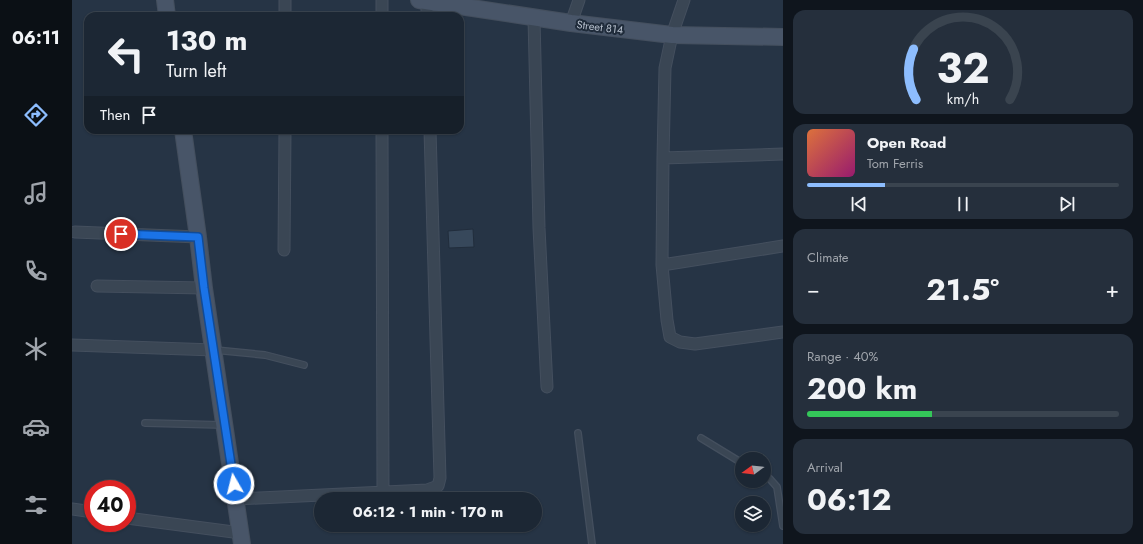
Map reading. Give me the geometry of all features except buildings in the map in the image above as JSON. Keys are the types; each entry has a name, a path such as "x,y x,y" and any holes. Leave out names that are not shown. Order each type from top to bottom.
{"street":[{"path":"165,0 166,12"},
{"path":"285,0 285,12"},
{"path":"382,0 382,12"},
{"path":"571,24 579,0"},
{"path":"684,0 672,35 666,68 662,265 670,337 680,342 695,344 783,332"},
{"name":"Street 814","path":"424,6 672,35 783,37"},
{"path":"534,18 539,228 548,387"},
{"path":"136,520 242,538 204,288 184,134"},
{"path":"284,134 284,250"},
{"path":"382,134 383,492 427,490 438,486 440,478 430,134"},
{"path":"663,158 783,154"},
{"path":"75,232 198,237"},
{"path":"662,265 783,246"},
{"path":"97,286 204,288"},
{"path":"72,346 214,350"},
{"path":"236,499 314,495"},
{"path":"72,509 84,511"}],"lane":[{"path":"214,350 265,355 304,364"},
{"path":"146,423 225,425"},
{"path":"578,433 592,544"},
{"path":"701,438 735,459"},
{"path":"771,480 777,487 783,526"}],"route":[{"path":"121,234 198,237 204,288 234,484"}]}
